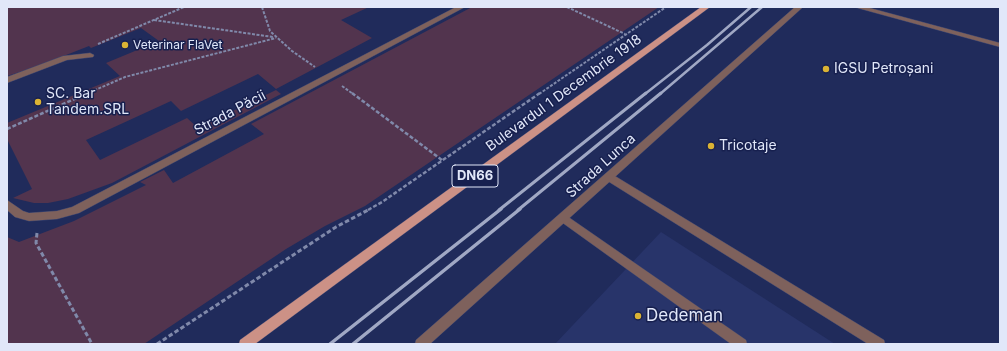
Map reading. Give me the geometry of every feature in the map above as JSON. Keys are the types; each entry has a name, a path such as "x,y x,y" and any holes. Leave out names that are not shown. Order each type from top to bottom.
{"main road":[{"name":"Bulevardul 1 Decembrie 1918","path":"245,344 706,7"}],"street":[{"name":"Strada Păcii","path":"7,204 19,214 29,217 57,216 75,210 461,7"},
{"name":"Strada Lunca","path":"421,344 800,7"},
{"path":"858,7 1000,45"},
{"path":"7,80 66,58 90,51"},
{"path":"610,177 879,344"},
{"path":"564,218 741,344"}],"path":[{"path":"90,51 184,7"},
{"path":"262,7 270,31 276,38 442,160"},
{"path":"567,7 625,34"},
{"path":"157,344 336,227 382,202 666,7"},
{"path":"154,20 276,38"},
{"path":"7,128 124,77 276,38"},
{"path":"43,217 36,235 36,243 92,344"}],"shaded area":[{"path":"7,7 369,7 341,20 372,38 276,89 258,74 181,111 171,101 86,140 100,160 187,118 198,128 276,90 281,94 112,183 68,199 48,203 34,203 13,198 32,189 7,139 7,123 120,76 106,63 159,41 141,28 91,48 89,46 33,68 7,76"},
{"path":"472,7 659,7 365,206 325,226 286,249 144,344 7,344 7,237 19,242 74,221 146,185 140,182 164,170 173,183 264,134 251,124"},
{"path":"661,232 835,344 555,344"}],"railway":[{"path":"645,94 707,45 751,7"},
{"path":"660,94 762,7"},
{"path":"499,210 646,93"},
{"path":"518,210 661,93"},
{"path":"330,344 501,209"},
{"path":"353,344 520,209"}],"place":[{"name":"Veterinar FlaVet","path":"125,45"},
{"name":"IGSU Petroșani","path":"826,69"},
{"name":"SC. Bar Tandem.SRL","path":"38,102"},
{"name":"Tricotaje","path":"711,146"},
{"name":"Dedeman","path":"638,316"}]}
